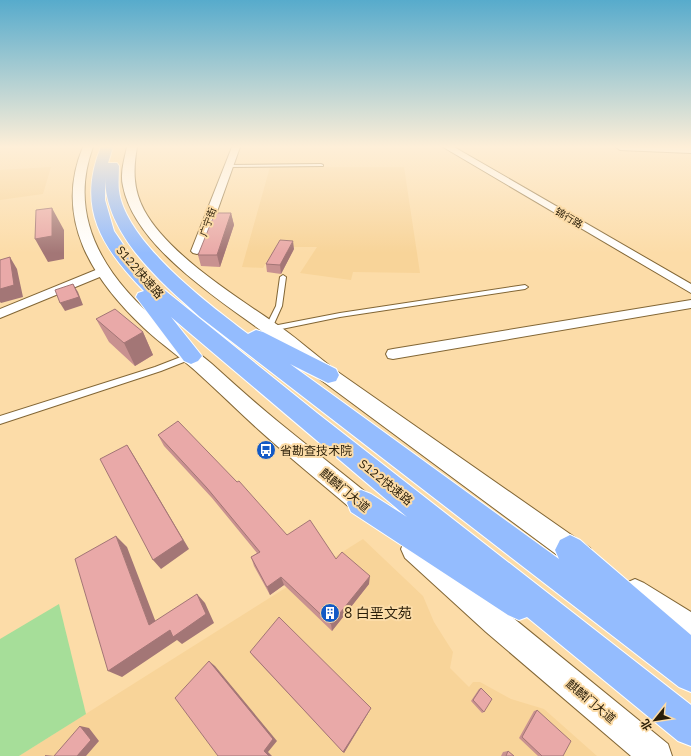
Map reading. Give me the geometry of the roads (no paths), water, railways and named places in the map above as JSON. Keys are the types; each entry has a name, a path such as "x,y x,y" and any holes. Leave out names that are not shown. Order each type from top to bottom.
{"highway":[{"name":"S122快速路","path":"98,182 98,204 106,231 113,264 154,291 207,337 481,558 599,656 691,728"},
{"name":"S122快速路","path":"110,182 120,217 143,250 167,276 205,310 250,346 691,675"},
{"path":"205,310 328,375"},
{"path":"361,503 599,656"},
{"path":"570,550 691,656"}],"street":[{"name":"麒麟门大道","path":"78,182 77,190 90,249 113,264 130,305 158,331 190,356 277,434 361,503 496,622 656,756"},
{"path":"129,182 129,188 143,218 163,243 186,266 295,347 328,375 570,550 691,628"},
{"name":"广宁街","path":"198,251 223,182"},
{"name":"锦行路","path":"508,182 691,289"},
{"path":"0,314 113,264"},
{"path":"393,354 691,304"}],"lane":[{"path":"270,328 279,306 284,277"},
{"path":"270,328 340,315 525,287"},
{"path":"0,420 158,369 190,356"}],"place":[{"name":"省勘查技术院","path":"266,450"},
{"name":"8 白垩文苑","path":"330,613"}]}
